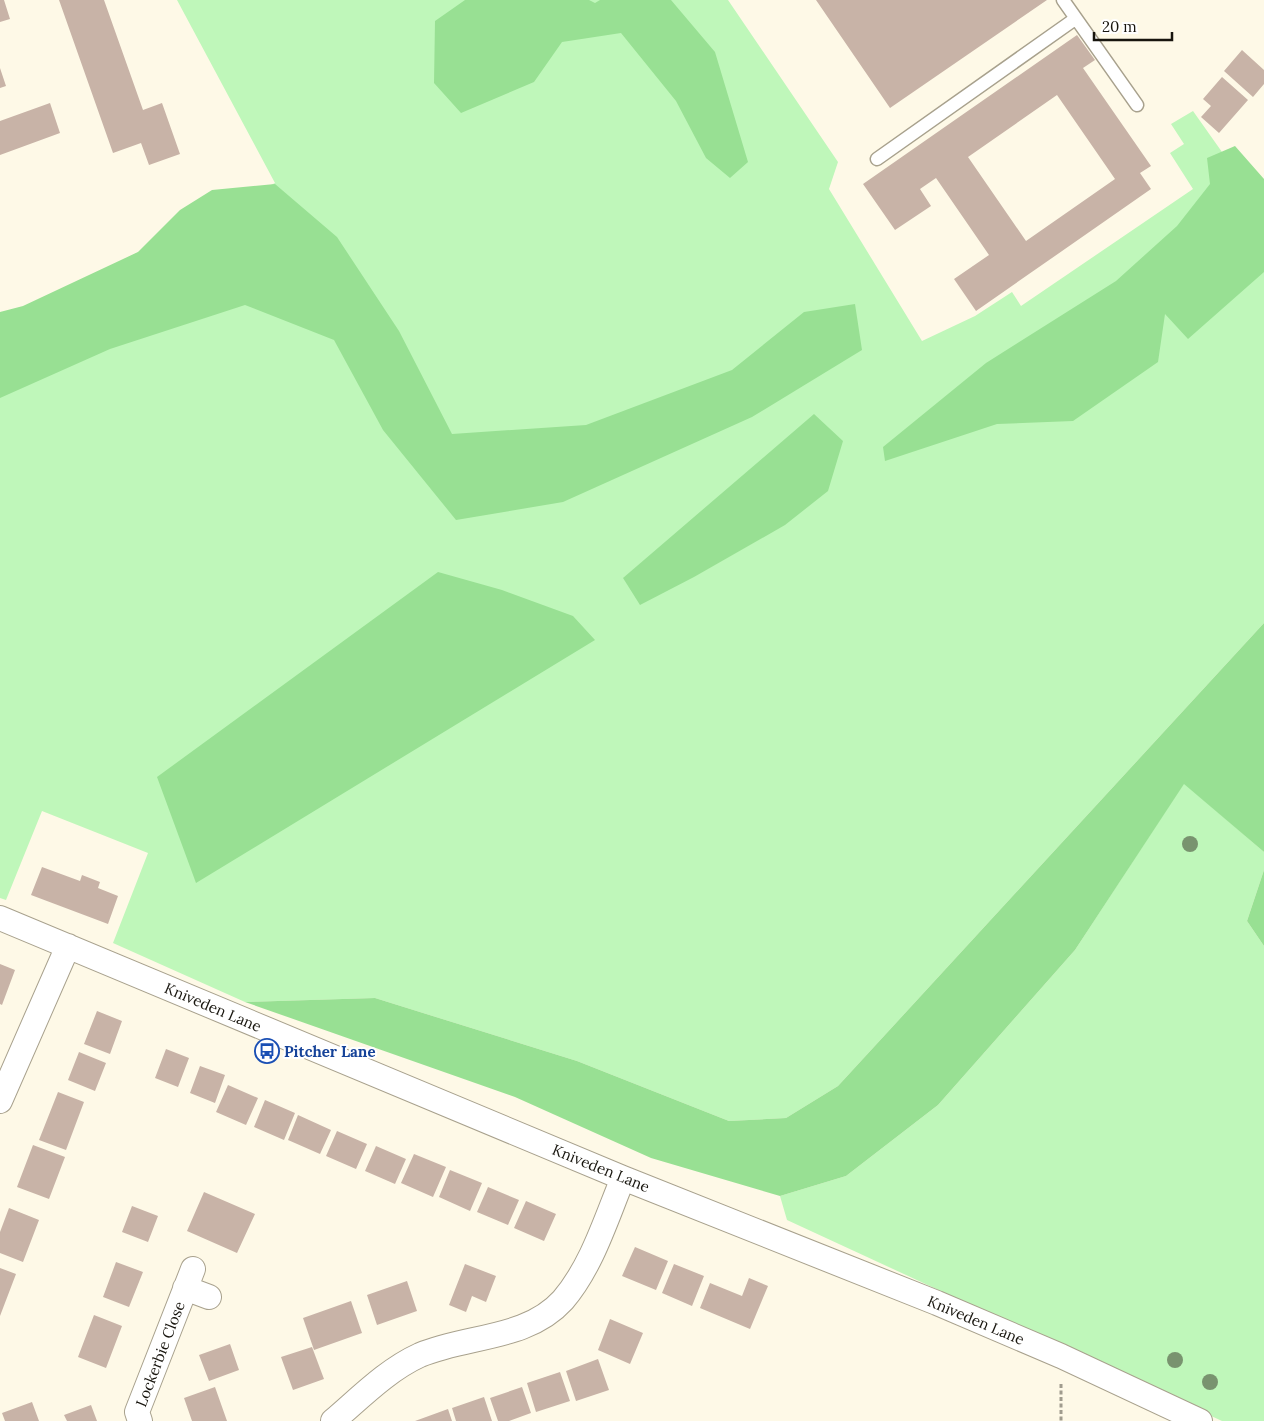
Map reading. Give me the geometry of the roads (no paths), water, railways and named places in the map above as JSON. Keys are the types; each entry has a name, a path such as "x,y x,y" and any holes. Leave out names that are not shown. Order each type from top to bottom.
{"street":[{"name":"Kniveden Lane","path":"0,918 623,1178 937,1303 1061,1356 1200,1421"},
{"path":"0,1101 68,946"},
{"path":"333,1421 390,1373 420,1356 453,1344 514,1331 542,1318 562,1301 582,1276 623,1178"},
{"name":"Lockerbie Close","path":"140,1421 137,1412 189,1278 209,1297"}],"lane":[{"path":"1063,0 1137,105"},
{"path":"878,158 1075,19"}],"place":[{"name":"Pitcher Lane","path":"267,1051"}]}
